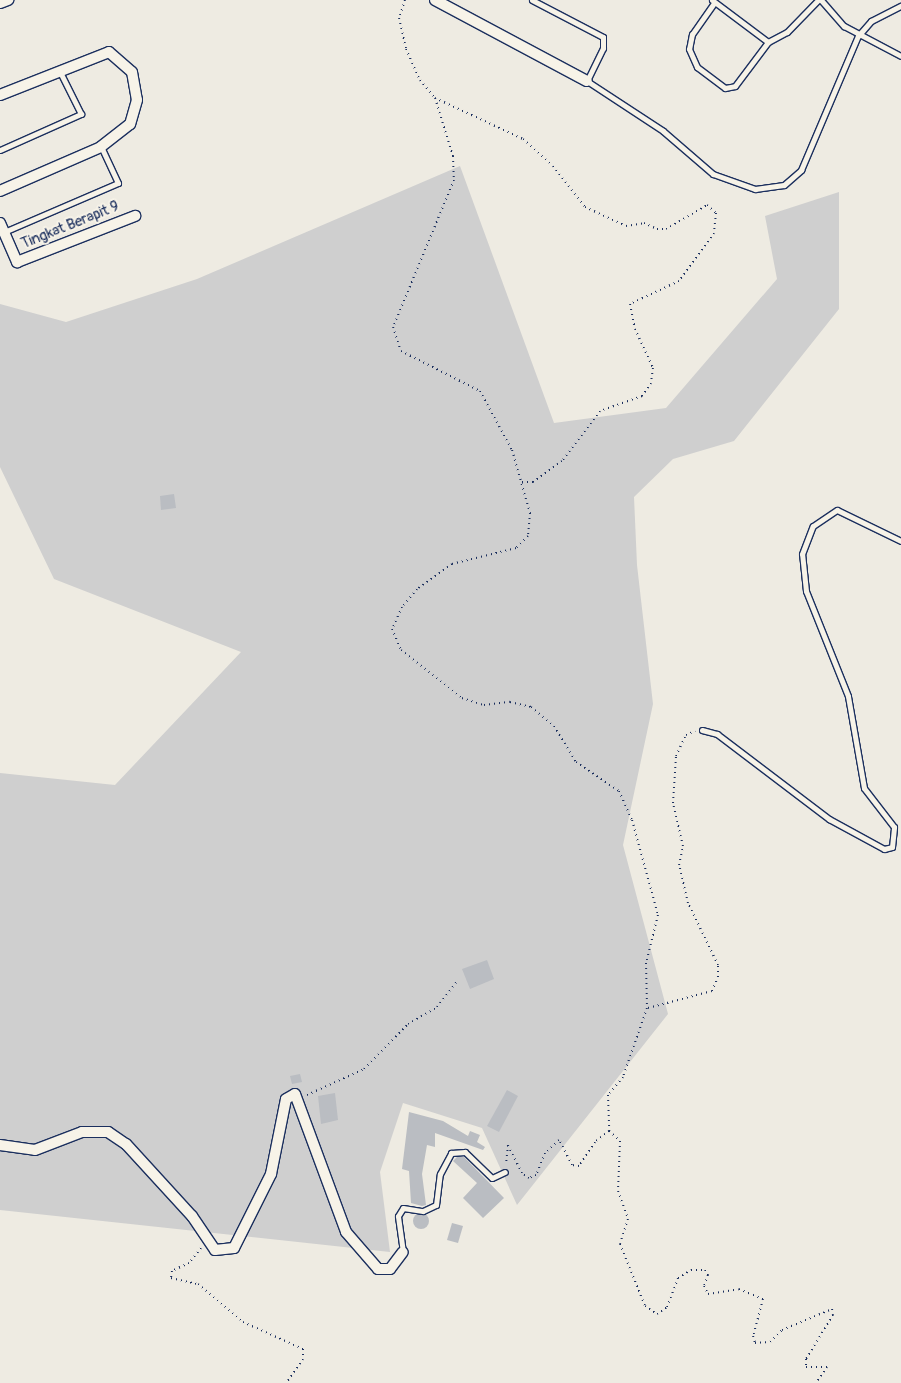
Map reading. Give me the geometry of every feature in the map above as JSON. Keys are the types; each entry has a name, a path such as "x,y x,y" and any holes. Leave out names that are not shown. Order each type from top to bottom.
{"street":[{"path":"0,3 8,0"},
{"path":"435,0 587,81"},
{"path":"0,95 109,52 132,72 136,116 101,147 0,191"},
{"name":"Tingkat Berapit 9","path":"2,227 17,262 135,216"},
{"path":"0,1145 35,1150 82,1132 108,1132 126,1144 192,1216 206,1240 215,1250 234,1248 271,1174 286,1099 295,1094 300,1097 346,1232 378,1269 390,1269 403,1252"}],"lane":[{"path":"532,0 603,37 603,48 587,81 642,116 727,181 755,189 784,185 801,170 858,36 871,21 901,6"},
{"path":"768,42 713,1 692,34 688,49 697,67 725,88 735,86 768,42 786,32 820,0 858,36 901,56"},
{"path":"0,150 81,114 59,71"},
{"path":"2,227 118,183 101,147"},
{"path":"702,730 717,734 829,819 884,849 892,847 894,827 864,788 848,696 806,591 802,554 813,526 837,510 901,541"},
{"path":"403,1252 398,1216 403,1208 423,1211 436,1204 440,1174 451,1154 465,1152 492,1178 505,1172"}],"path":[{"path":"405,0 400,18 406,49 420,80 435,98 453,156 454,180 393,327 400,351 480,391 502,426 530,513 528,536 516,548 452,564 417,589 402,607 392,630 401,650 462,698 484,705 510,702 532,707 554,726 576,762 619,790 632,820 658,915 646,963 647,1008 623,1077 608,1096 609,1131 620,1141 618,1191 628,1220 620,1244 645,1306 657,1314 667,1307 675,1284 691,1270 705,1270 708,1275 704,1286 708,1294 739,1289 764,1299 753,1336 755,1344 770,1342 782,1330 832,1309 833,1314 806,1359 806,1367 827,1367 816,1383"},
{"path":"435,98 523,139 553,166 585,207 604,218 626,226 644,222 666,229 708,205 716,213 714,233 679,281 630,304 635,329 653,368 651,383 642,396 600,411 562,461 533,482 521,482"},
{"path":"647,1008 659,1008 690,994 712,991 718,977 718,965 688,903 679,865 683,846 673,803 676,756 686,735 702,730"},
{"path":"300,1097 364,1070 408,1024 437,1007 457,981"},
{"path":"505,1172 508,1145 529,1178 536,1175 552,1144 559,1140 572,1166 579,1166 595,1142 609,1131"},
{"path":"206,1240 189,1263 172,1271 171,1278 198,1284 242,1322 303,1349 304,1360 286,1383"}],"shaded area":[{"path":"460,166 554,423 666,408 777,279 765,216 839,192 839,309 734,441 673,459 634,497 637,565 653,704 623,845 668,1014 517,1205 482,1128 403,1103 380,1172 390,1252 0,1210 0,773 115,785 241,652 54,579 0,467 0,304 66,322 197,279"}],"building":[{"path":"174,494 176,508 161,510 160,496"},
{"path":"487,960 494,979 470,989 462,969"},
{"path":"300,1074 302,1082 292,1084 290,1076"},
{"path":"507,1090 518,1096 499,1132 487,1126"},
{"path":"335,1093 338,1120 321,1124 318,1096"},
{"path":"409,1112 443,1121 468,1136 470,1131 480,1135 477,1142 485,1147 483,1150 435,1133 435,1147 427,1145 422,1174 426,1205 422,1206 411,1203 409,1171 402,1169"},
{"path":"457,1157 464,1157 504,1198 483,1218 463,1198 477,1183 453,1161"},
{"path":"421,1213 427,1215 429,1221 427,1227 421,1229 415,1227 413,1221 415,1215"},
{"path":"452,1223 463,1226 458,1243 447,1240"}]}
